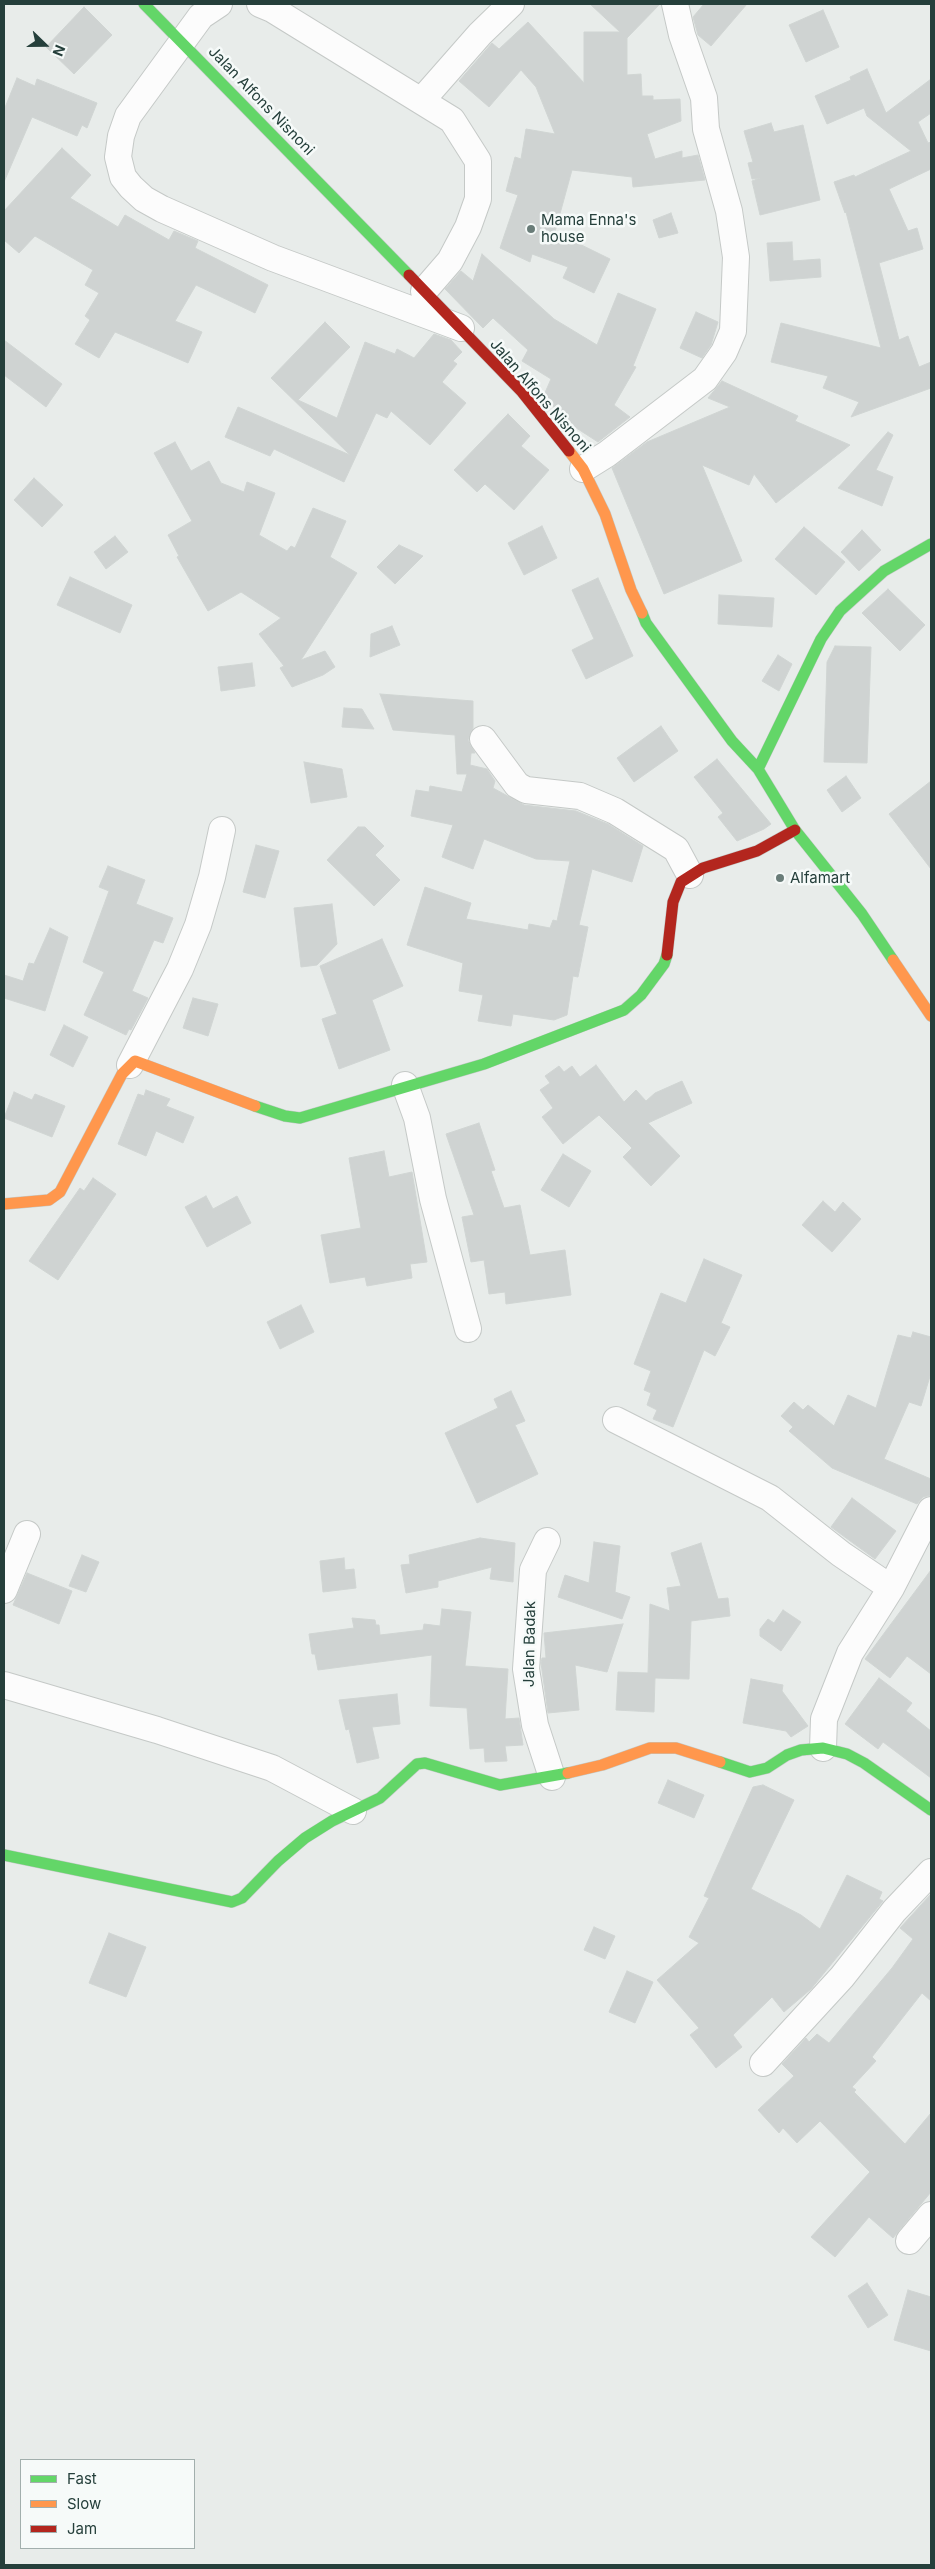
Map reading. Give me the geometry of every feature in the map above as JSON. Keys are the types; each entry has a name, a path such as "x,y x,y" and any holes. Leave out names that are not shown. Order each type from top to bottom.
{"street":[{"name":"Jalan Alfons Nisnoni","path":"144,4 183,41 522,392 582,469 605,514 631,590 646,623 732,741 758,769 795,830 862,914 931,1016"},
{"path":"219,4 201,16 128,116 121,136 120,165 123,177 144,199 273,258 461,328"},
{"path":"260,4 272,9 452,120 478,161 480,179 478,198 468,227 450,261 424,291"},
{"path":"422,100 480,34 511,4"},
{"path":"582,469 607,454 705,379 724,352 733,332 736,257 728,211 706,129 704,98 682,35 675,4"},
{"path":"758,769 821,639 840,611 884,571 907,556 931,544"},
{"path":"482,739 517,785 526,790 580,796 615,810 676,850 690,875"},
{"path":"4,1204 49,1200 60,1192 180,969 198,925 212,877 222,830"},
{"path":"130,1065 140,1061 264,1109 284,1116 300,1118 484,1064 624,1010 640,995 664,964 668,953 676,890 690,875 703,868 757,851 795,830"},
{"path":"405,1086 417,1118 433,1198 468,1329"},
{"path":"616,1420 770,1498 841,1554 891,1588"},
{"path":"823,1748 824,1719 850,1653 891,1588 931,1510"},
{"path":"4,1590 27,1534"},
{"name":"Jalan Badak","path":"548,1541 533,1570 526,1669 535,1725 552,1778"},
{"path":"4,1685 157,1730 272,1768 353,1812"},
{"path":"4,1855 232,1902 242,1898 278,1860 305,1838 380,1798 418,1764 425,1763 500,1785 552,1778 602,1765 650,1748 676,1748 750,1772 767,1768 787,1755 801,1750 823,1748 847,1754 864,1763 931,1810"},
{"path":"763,2063 842,1978 894,1912 931,1872"},
{"path":"909,2241 931,2215"}],"building":[{"path":"590,4 660,4 627,38 627,75 641,74 642,96 653,96 653,100 680,99 681,121 647,134 655,159 682,151 682,158 698,155 705,180 633,187 632,177 572,170 555,232 610,259 594,293 563,278 568,267 532,254 530,262 500,248 518,195 506,191 515,157 521,159 526,129 555,134 536,87 521,70 489,107 459,81 492,43 499,49 528,22 584,83 584,32 620,32"},
{"path":"704,4 747,4 711,46 698,35 693,17"},
{"path":"84,7 112,35 74,74 46,47"},
{"path":"823,10 839,47 806,62 789,25"},
{"path":"867,69 886,113 931,79 931,113 918,122 928,143 931,142 931,169 889,189 908,231 917,228 923,249 879,263 899,340 908,336 919,367 931,362 931,388 851,417 859,402 823,388 828,376 771,362 781,323 881,348 846,212 834,182 854,175 855,177 911,151 867,116 864,108 827,124 815,96 851,80 850,77"},
{"path":"17,78 35,86 37,79 97,103 87,128 82,125 77,136 32,117 4,182 4,110"},
{"path":"771,123 774,132 803,125 820,200 760,215 752,181 760,178 752,179 748,163 753,162 744,131"},
{"path":"62,148 91,175 70,198 118,227 125,215 169,240 174,231 198,241 195,248 268,285 255,313 196,285 175,321 202,332 188,363 115,332 99,358 75,344 90,320 85,316 99,293 85,285 93,270 35,236 19,253 4,240 4,211"},
{"path":"671,213 678,233 659,238 653,220"},
{"path":"792,242 793,261 820,259 821,277 770,281 767,243"},
{"path":"482,254 554,319 597,345 618,293 656,309 633,366 636,367 614,405 630,417 598,442 564,420 544,395 551,379 522,361 528,350 493,318 483,328 445,289 461,271 473,281"},
{"path":"696,312 718,322 711,345 702,358 680,348"},
{"path":"325,322 350,347 298,400 337,418 365,342 395,354 397,349 414,358 434,334 451,340 462,352 453,361 457,364 442,382 466,403 430,445 391,411 387,418 376,413 344,482 274,449 270,456 225,437 238,407 350,455 271,378"},
{"path":"4,340 62,384 46,407 4,375"},
{"path":"722,381 798,416 795,421 850,445 776,503 754,474 749,485 702,465 742,561 664,594 612,468 647,442 730,407 708,398"},
{"path":"508,414 530,436 521,446 549,470 514,510 485,484 477,492 454,470"},
{"path":"888,432 893,435 876,470 893,477 882,506 838,488"},
{"path":"175,442 191,471 209,461 221,483 244,492 247,482 275,493 259,535 287,551 291,546 295,548 313,508 346,521 330,557 357,573 301,660 325,651 335,667 323,675 292,687 280,668 284,666 259,634 281,618 241,592 208,611 177,557 179,556 168,535 192,521 154,453"},
{"path":"34,478 63,505 42,527 14,500"},
{"path":"542,526 557,558 524,575 508,543"},
{"path":"804,527 845,562 816,595 775,559"},
{"path":"862,530 881,550 859,571 841,552"},
{"path":"115,536 128,552 106,569 94,552"},
{"path":"399,545 423,556 395,584 377,567"},
{"path":"70,577 132,605 120,633 57,605"},
{"path":"598,578 633,656 586,679 572,650 594,639 572,590"},
{"path":"888,589 925,625 900,651 862,613"},
{"path":"719,595 774,598 772,627 718,624"},
{"path":"392,626 400,645 370,657 371,634"},
{"path":"835,646 871,647 867,763 824,762 827,662"},
{"path":"778,655 792,664 779,691 762,681"},
{"path":"252,663 255,686 221,691 218,667"},
{"path":"380,694 473,701 473,728 468,740 475,753 471,753 470,765 487,769 495,781 493,788 524,805 576,811 608,824 643,846 632,882 592,869 579,925 588,927 578,977 573,976 567,1015 554,1020 513,1014 511,1026 478,1021 483,995 459,991 463,963 407,945 425,887 471,903 466,919 528,930 529,924 550,928 553,920 557,921 570,861 536,859 484,839 473,869 442,857 453,825 411,816 416,790 429,792 430,786 462,792 467,774 457,774 455,735 393,730"},
{"path":"344,708 362,709 374,729 342,727"},
{"path":"661,726 678,751 634,782 617,758"},
{"path":"717,759 771,824 737,841 718,817 723,813 694,777"},
{"path":"304,762 342,769 347,797 311,803"},
{"path":"846,776 861,798 842,812 827,790"},
{"path":"931,781 931,869 889,814"},
{"path":"358,827 365,827 384,846 375,855 400,880 374,906 327,860"},
{"path":"256,845 279,851 265,898 243,892"},
{"path":"108,866 145,880 136,904 173,918 163,943 154,940 132,991 148,998 131,1030 129,1029 126,1035 84,1015 104,972 83,962 109,891 99,887"},
{"path":"332,904 337,944 317,965 301,967 294,908"},
{"path":"50,928 68,937 45,1011 4,998 4,975 23,981 29,963 34,964"},
{"path":"382,939 403,986 372,1000 390,1050 339,1069 322,1019 337,1014 320,966"},
{"path":"193,998 218,1004 208,1036 183,1028"},
{"path":"64,1025 88,1037 73,1067 50,1055"},
{"path":"596,1065 624,1102 636,1090 646,1101 655,1093 682,1081 692,1103 648,1123 680,1156 651,1186 623,1157 632,1148 599,1115 563,1144 542,1117 553,1108 540,1090 550,1083 545,1076 559,1066 564,1072 572,1066 580,1077"},
{"path":"146,1090 170,1099 166,1106 194,1117 183,1143 156,1131 146,1156 118,1144 138,1094 144,1096"},
{"path":"14,1092 32,1100 35,1094 65,1106 52,1137 4,1118"},
{"path":"479,1123 495,1170 491,1171 504,1208 520,1205 530,1255 565,1250 571,1295 506,1304 505,1292 489,1294 484,1260 471,1262 462,1217 474,1215 446,1134"},
{"path":"384,1151 389,1177 412,1172 427,1262 410,1264 412,1278 367,1286 365,1277 330,1283 321,1235 361,1228 349,1158"},
{"path":"563,1154 591,1171 569,1207 541,1190"},
{"path":"93,1178 116,1194 58,1280 29,1261 80,1188 84,1191"},
{"path":"206,1196 213,1209 237,1196 251,1223 207,1247 185,1207"},
{"path":"823,1201 835,1212 843,1202 861,1219 832,1252 802,1225"},
{"path":"704,1259 742,1275 721,1323 730,1327 715,1356 704,1350 673,1427 653,1419 657,1410 647,1405 651,1393 644,1390 651,1371 634,1364 661,1293 686,1303"},
{"path":"301,1305 314,1332 280,1349 267,1322"},
{"path":"913,1332 931,1337 931,1373 921,1406 909,1402 884,1459 931,1479 931,1495 923,1497 917,1504 832,1468 789,1431 793,1427 781,1416 794,1402 803,1410 808,1405 834,1426 848,1395 876,1408 898,1335 911,1338"},
{"path":"511,1391 525,1421 515,1425 538,1474 477,1503 445,1433 498,1408 494,1399"},
{"path":"852,1498 896,1531 875,1559 831,1527"},
{"path":"480,1538 515,1543 513,1582 490,1579 492,1567 438,1581 438,1587 406,1593 401,1565 410,1564 409,1555"},
{"path":"594,1542 620,1546 615,1592 630,1597 622,1619 558,1597 565,1575 589,1583"},
{"path":"701,1543 718,1599 728,1598 730,1616 691,1621 689,1679 655,1678 654,1712 616,1710 618,1672 648,1673 650,1604 670,1611 667,1588 681,1586 671,1553"},
{"path":"82,1555 99,1562 86,1592 69,1586"},
{"path":"344,1558 345,1570 354,1569 356,1588 323,1592 320,1561"},
{"path":"931,1570 931,1674 907,1656 890,1678 865,1659"},
{"path":"27,1573 72,1591 59,1624 13,1605"},
{"path":"442,1609 471,1612 465,1666 508,1669 505,1719 519,1718 523,1745 505,1746 507,1761 485,1762 484,1748 470,1749 467,1708 430,1706 432,1655 318,1670 315,1654 312,1654 309,1634 354,1628 352,1618 375,1620 376,1625 379,1625 380,1635 423,1630 424,1624 440,1626"},
{"path":"783,1610 801,1622 781,1651 760,1636 760,1629 768,1619 774,1623"},
{"path":"623,1624 607,1672 575,1665 579,1710 548,1713 541,1663 542,1658 546,1658 544,1633"},
{"path":"879,1678 912,1703 906,1711 931,1731 931,1778 883,1742 878,1749 845,1724"},
{"path":"751,1679 783,1685 782,1691 808,1726 791,1737 786,1731 743,1723"},
{"path":"397,1694 400,1724 372,1727 379,1758 357,1763 349,1729 346,1730 339,1700"},
{"path":"668,1780 704,1795 694,1818 658,1803"},
{"path":"763,1785 794,1800 751,1889 801,1915 820,1929 847,1875 882,1892 879,1899 883,1901 811,1989 784,2012 772,1997 733,2035 742,2047 716,2068 690,2035 699,2028 657,1980 699,1943 689,1937 709,1898 704,1896 753,1787"},
{"path":"931,1894 931,2001 922,1993 872,2057 876,2061 852,2087 856,2090 854,2092 905,2144 931,2113 931,2192 893,2238 869,2217 835,2257 811,2237 870,2172 820,2121 797,2143 783,2128 779,2133 758,2110 794,2076 782,2064 806,2038 809,2042 817,2034 829,2043 892,1968 913,1939 900,1928"},
{"path":"594,1927 615,1936 605,1959 584,1950"},
{"path":"109,1933 146,1947 126,1997 89,1983"},
{"path":"627,1971 653,1982 635,2023 609,2012"},
{"path":"867,2283 888,2315 868,2328 848,2296"},
{"path":"908,2290 931,2297 931,2351 894,2340"}],"traffic: fast":[{"path":"144,4 409,275"},
{"path":"758,769 821,639 840,611 884,571 931,544"},
{"path":"642,613 646,623 732,741 758,769 795,830 862,914 893,960"},
{"path":"255,1106 285,1116 300,1118 484,1064 624,1010 641,995 664,964 667,955"},
{"path":"720,1762 750,1772 767,1768 787,1755 801,1750 823,1748 847,1754 864,1763 931,1810"},
{"path":"4,1855 232,1902 242,1898 278,1861 305,1838 332,1821 380,1798 417,1764 425,1763 500,1785 568,1773"}],"traffic: slow":[{"path":"569,451 583,469 605,514 631,590 642,613"},
{"path":"893,960 931,1016"},
{"path":"4,1204 49,1200 60,1192 122,1074 135,1061 255,1106"},
{"path":"568,1773 602,1765 650,1748 676,1748 720,1762"}],"traffic: jam":[{"path":"409,275 522,392 569,451"},
{"path":"667,955 673,902 681,882 703,868 757,851 795,830"}],"place":[{"name":"Mama Enna's house","path":"531,229"},
{"name":"Alfamart","path":"780,878"}]}
